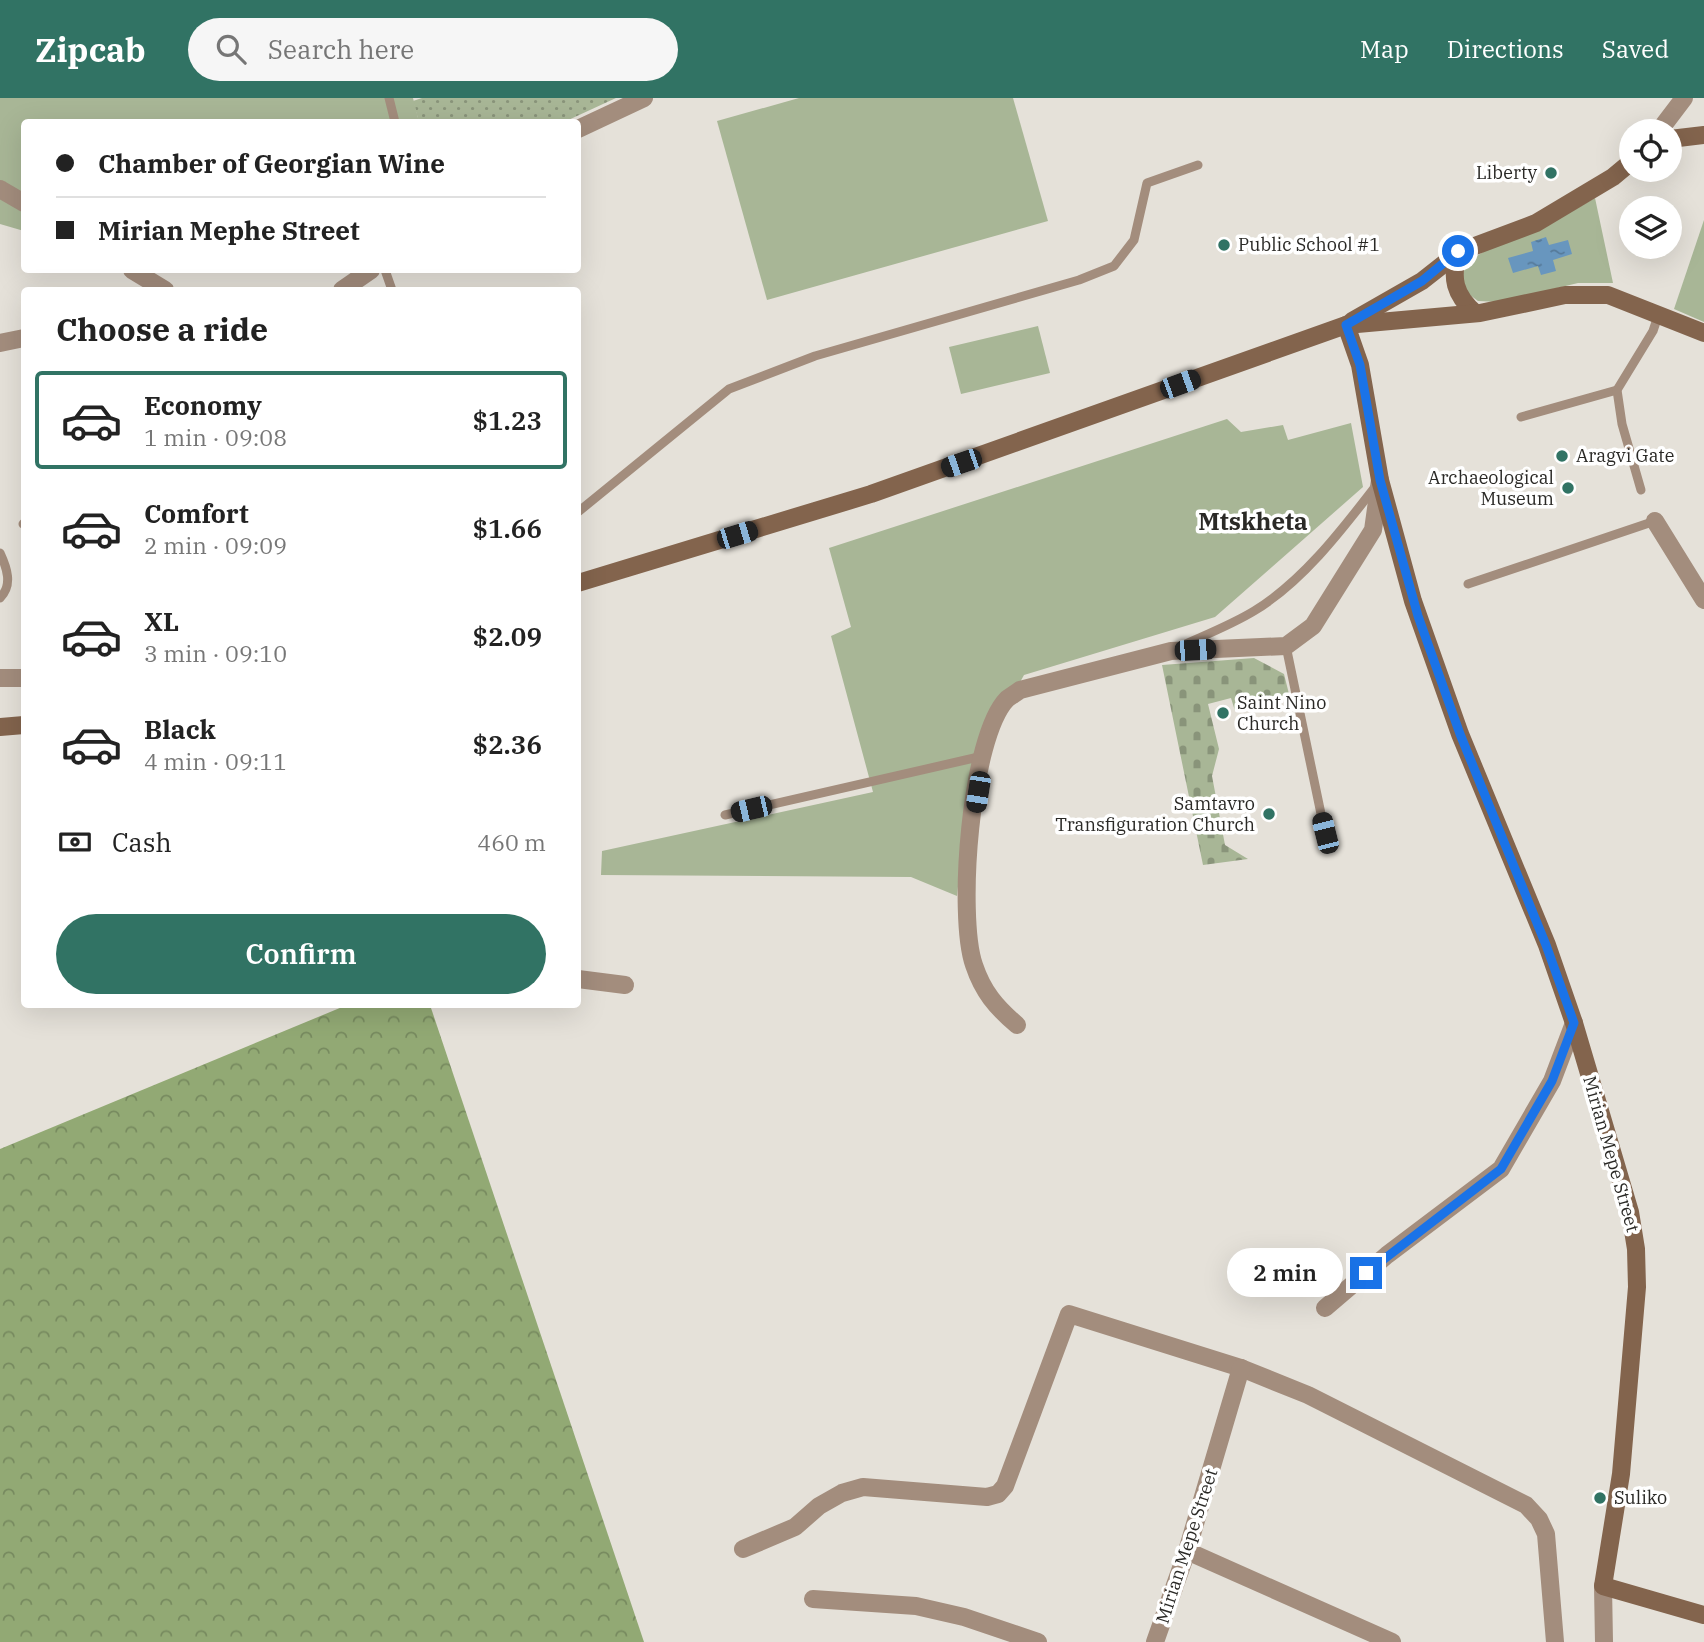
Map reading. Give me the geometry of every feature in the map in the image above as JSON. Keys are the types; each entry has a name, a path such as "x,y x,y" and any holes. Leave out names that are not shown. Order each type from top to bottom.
{"main road":[{"path":"1682,138 1704,135"},
{"path":"581,582 871,494 1346,325 1422,281 1458,251 1536,223 1619,172"},
{"path":"1458,251 1453,268 1455,286 1462,302 1475,313"},
{"path":"1346,325 1475,313 1565,295 1608,295 1704,333"},
{"name":"Mirian Mepe Street","path":"1346,325 1360,365 1380,480 1413,601 1460,734 1542,934 1574,1023 1630,1212 1636,1249 1637,1287 1621,1474 1603,1586"},
{"path":"0,727 21,725"},
{"path":"1603,1586 1704,1615"}],"street":[{"path":"581,128 644,98"},
{"path":"1667,119 1680,99"},
{"path":"0,189 21,201"},
{"path":"137,273 160,287"},
{"path":"346,287 367,273"},
{"path":"0,343 21,339"},
{"path":"1017,1025 990,1001 974,964 966,914 968,853 983,757 997,716 1007,700 1020,690 1171,651 1286,646 1312,626 1373,530 1380,480"},
{"path":"1655,521 1704,600"},
{"path":"0,678 21,678"},
{"path":"581,979 625,985"},
{"path":"1325,1308 1387,1255 1501,1169 1552,1081 1574,1023"},
{"path":"743,1549 795,1527 819,1506 842,1493 863,1487 987,1497 998,1494 1005,1486 1069,1314 1241,1368 1308,1395 1526,1505 1539,1518 1546,1535 1555,1642"},
{"name":"Mirian Mepe Street","path":"1155,1642 1187,1551 1241,1368"},
{"path":"1187,1551 1392,1642"},
{"name":"Mirian Mepe Street","path":"1603,1586 1604,1642"},
{"path":"813,1599 916,1606 964,1617 1038,1642"}],"lane":[{"path":"389,98 394,119"},
{"path":"581,510 729,389 815,356 1079,280 1114,266 1134,240 1147,183 1198,165"},
{"path":"1641,490 1622,424 1617,390 1653,331 1659,313"},
{"path":"1521,416 1617,390"},
{"path":"1171,651 1255,610 1287,585 1342,530 1380,480"},
{"path":"1468,584 1655,521"},
{"path":"0,553 8,584 7,591 0,598"},
{"path":"1286,646 1325,833"},
{"path":"725,815 983,757"}],"green space":[{"path":"0,98 413,98 418,119 21,119 21,230 0,224"},
{"path":"422,98 616,98 570,119 418,119 413,101"},
{"path":"799,98 1013,98 1048,221 767,300 717,121"},
{"path":"1595,198 1613,283 1578,283 1499,302 1478,301 1466,292 1462,276 1468,261 1485,251 1539,230"},
{"path":"1704,220 1704,322 1674,309"},
{"path":"1038,326 1050,373 961,394 949,347"},
{"path":"1227,419 1241,432 1283,425 1288,440 1351,423 1363,487 1215,617 1024,675 970,773 957,896 911,877 601,875 602,851 873,792 831,636 851,627 829,548"},
{"path":"1254,658 1284,674 1290,698 1235,711 1231,698 1208,704 1219,749 1212,776 1225,845 1248,859 1203,865 1162,665"},
{"path":"340,1008 431,1008 644,1642 0,1642 0,1149"}],"water":[{"path":"1546,237 1549,245 1568,240 1572,254 1553,260 1556,271 1541,275 1538,266 1513,273 1508,258 1533,251 1531,242"}],"place":[{"name":"Liberty","path":"1551,173"},
{"name":"Public School #1","path":"1224,245"},
{"name":"Aragvi Gate","path":"1562,456"},
{"name":"Archaeological Museum","path":"1568,488"},
{"name":"Saint Nino Church","path":"1223,713"},
{"name":"Samtavro Transfiguration Church","path":"1269,814"},
{"name":"Suliko","path":"1600,1498"}],"district":[{"name":"Mtskheta","path":"1253,522"}],"route":[{"path":"1366,1273 1501,1169 1552,1081 1574,1023 1515,866 1460,734 1413,601 1380,480 1360,365 1346,325 1422,281 1458,251"}]}
